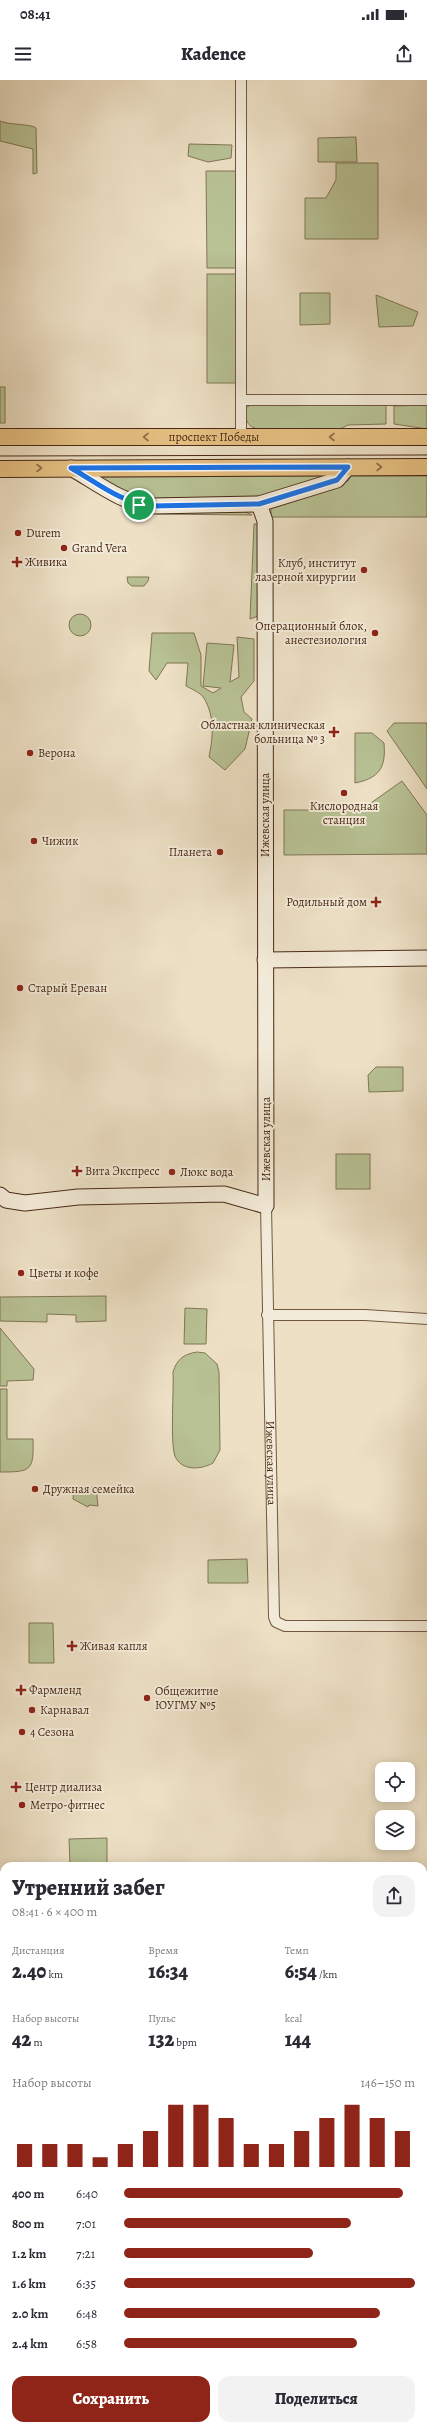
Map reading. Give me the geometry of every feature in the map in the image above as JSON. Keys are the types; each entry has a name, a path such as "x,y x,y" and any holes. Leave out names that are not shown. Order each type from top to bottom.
{"main road":[{"name":"проспект Победы","path":"0,437 427,437"},
{"path":"0,468 427,467"}],"street":[{"path":"241,80 241,437"},
{"path":"241,400 427,400"},
{"path":"71,468 125,499 139,505 259,504 337,480 348,467"},
{"name":"Ижевская улица","path":"259,504 265,521 266,1206 267,1315 271,1396 273,1613 276,1622 285,1626 427,1626"},
{"path":"265,960 427,958"},
{"path":"0,1195 6,1200 25,1203 78,1197 224,1194 266,1206"},
{"path":"267,1315 365,1315 427,1319"}],"green space":[{"path":"0,121 36,128 37,173 33,174 33,149 0,141"},
{"path":"356,137 357,162 318,162 318,138"},
{"path":"189,144 232,145 231,158 208,162 188,156"},
{"path":"336,163 378,163 378,239 305,239 305,198 326,198 336,180"},
{"path":"206,171 237,171 237,268 207,268"},
{"path":"207,274 237,274 237,383 207,383"},
{"path":"300,293 330,293 330,324 300,325"},
{"path":"376,295 418,312 413,326 379,327"},
{"path":"0,387 5,387 5,423 0,423"},
{"path":"251,405 386,405 386,424 348,425 340,429 259,429 251,427 246,419 245,408"},
{"path":"427,405 427,429 394,424 394,406"},
{"path":"328,476 253,499 136,499 96,477"},
{"path":"351,476 427,476 427,517 271,517 271,506 275,503 348,481"},
{"path":"244,511 252,515 156,514 157,513"},
{"path":"254,524 259,524 258,616 250,619"},
{"path":"127,577 149,577 144,586 132,586 128,583"},
{"path":"80,614 88,617 91,625 88,633 80,636 72,633 69,625 72,617"},
{"path":"152,633 194,633 201,655 201,686 213,693 221,688 203,686 207,643 234,645 230,682 239,677 237,637 254,639 254,681 241,697 244,712 252,719 245,749 225,770 209,757 212,735 210,712 203,696 186,686 188,663 167,663 156,680 149,671"},
{"path":"394,723 427,723 427,789 387,731"},
{"path":"355,733 372,733 384,743 384,759 380,770 376,774 364,781 355,783"},
{"path":"402,781 427,815 427,854 284,855 284,810 361,810"},
{"path":"376,1067 403,1067 403,1091 369,1092 368,1075"},
{"path":"336,1154 370,1154 370,1189 336,1189"},
{"path":"106,1296 106,1321 76,1322 76,1315 47,1314 47,1322 0,1321 0,1297"},
{"path":"185,1308 207,1309 206,1344 184,1344"},
{"path":"0,1328 34,1369 33,1380 7,1381 7,1386 0,1386"},
{"path":"197,1352 205,1353 217,1364 219,1372 220,1450 213,1463 203,1467 192,1468 186,1467 178,1461 175,1456 172,1428 173,1372 179,1360 188,1354"},
{"path":"0,1389 7,1389 7,1439 33,1439 33,1458 28,1468 24,1470 0,1472"},
{"path":"74,1486 96,1487 98,1506 89,1505 88,1507 73,1499"},
{"path":"247,1559 248,1583 208,1583 208,1560"},
{"path":"29,1623 53,1623 54,1663 29,1663"},
{"path":"107,1838 107,1862 70,1862 69,1839"}],"tram line":[{"path":"0,456 427,455"}],"place":[{"name":"Durem","path":"18,533"},
{"name":"Grand Vera","path":"64,548"},
{"name":"Живика","path":"17,562"},
{"name":"Клуб, институт лазерной хирургии","path":"364,570"},
{"name":"Операционный блок, анестезиология","path":"375,633"},
{"name":"Областная клиническая больница № 3","path":"334,732"},
{"name":"Верона","path":"30,753"},
{"name":"Кислородная станция","path":"344,793"},
{"name":"Чижик","path":"34,841"},
{"name":"Планета","path":"220,852"},
{"name":"Родильный дом","path":"376,902"},
{"name":"Старый Ереван","path":"20,988"},
{"name":"Вита Экспресс","path":"77,1171"},
{"name":"Люкс вода","path":"172,1172"},
{"name":"Цветы и кофе","path":"21,1273"},
{"name":"Дружная семейка","path":"35,1489"},
{"name":"Живая капля","path":"72,1646"},
{"name":"Фармленд","path":"21,1690"},
{"name":"Общежитие ЮУГМУ №5","path":"147,1698"},
{"name":"Карнавал","path":"32,1710"},
{"name":"4 Сезона","path":"22,1732"},
{"name":"Центр диализа","path":"16,1787"},
{"name":"Метро-фитнес","path":"22,1805"}],"route":[{"path":"348,467 343,475 337,480 259,504 139,505 125,499 71,468 348,467"}]}
